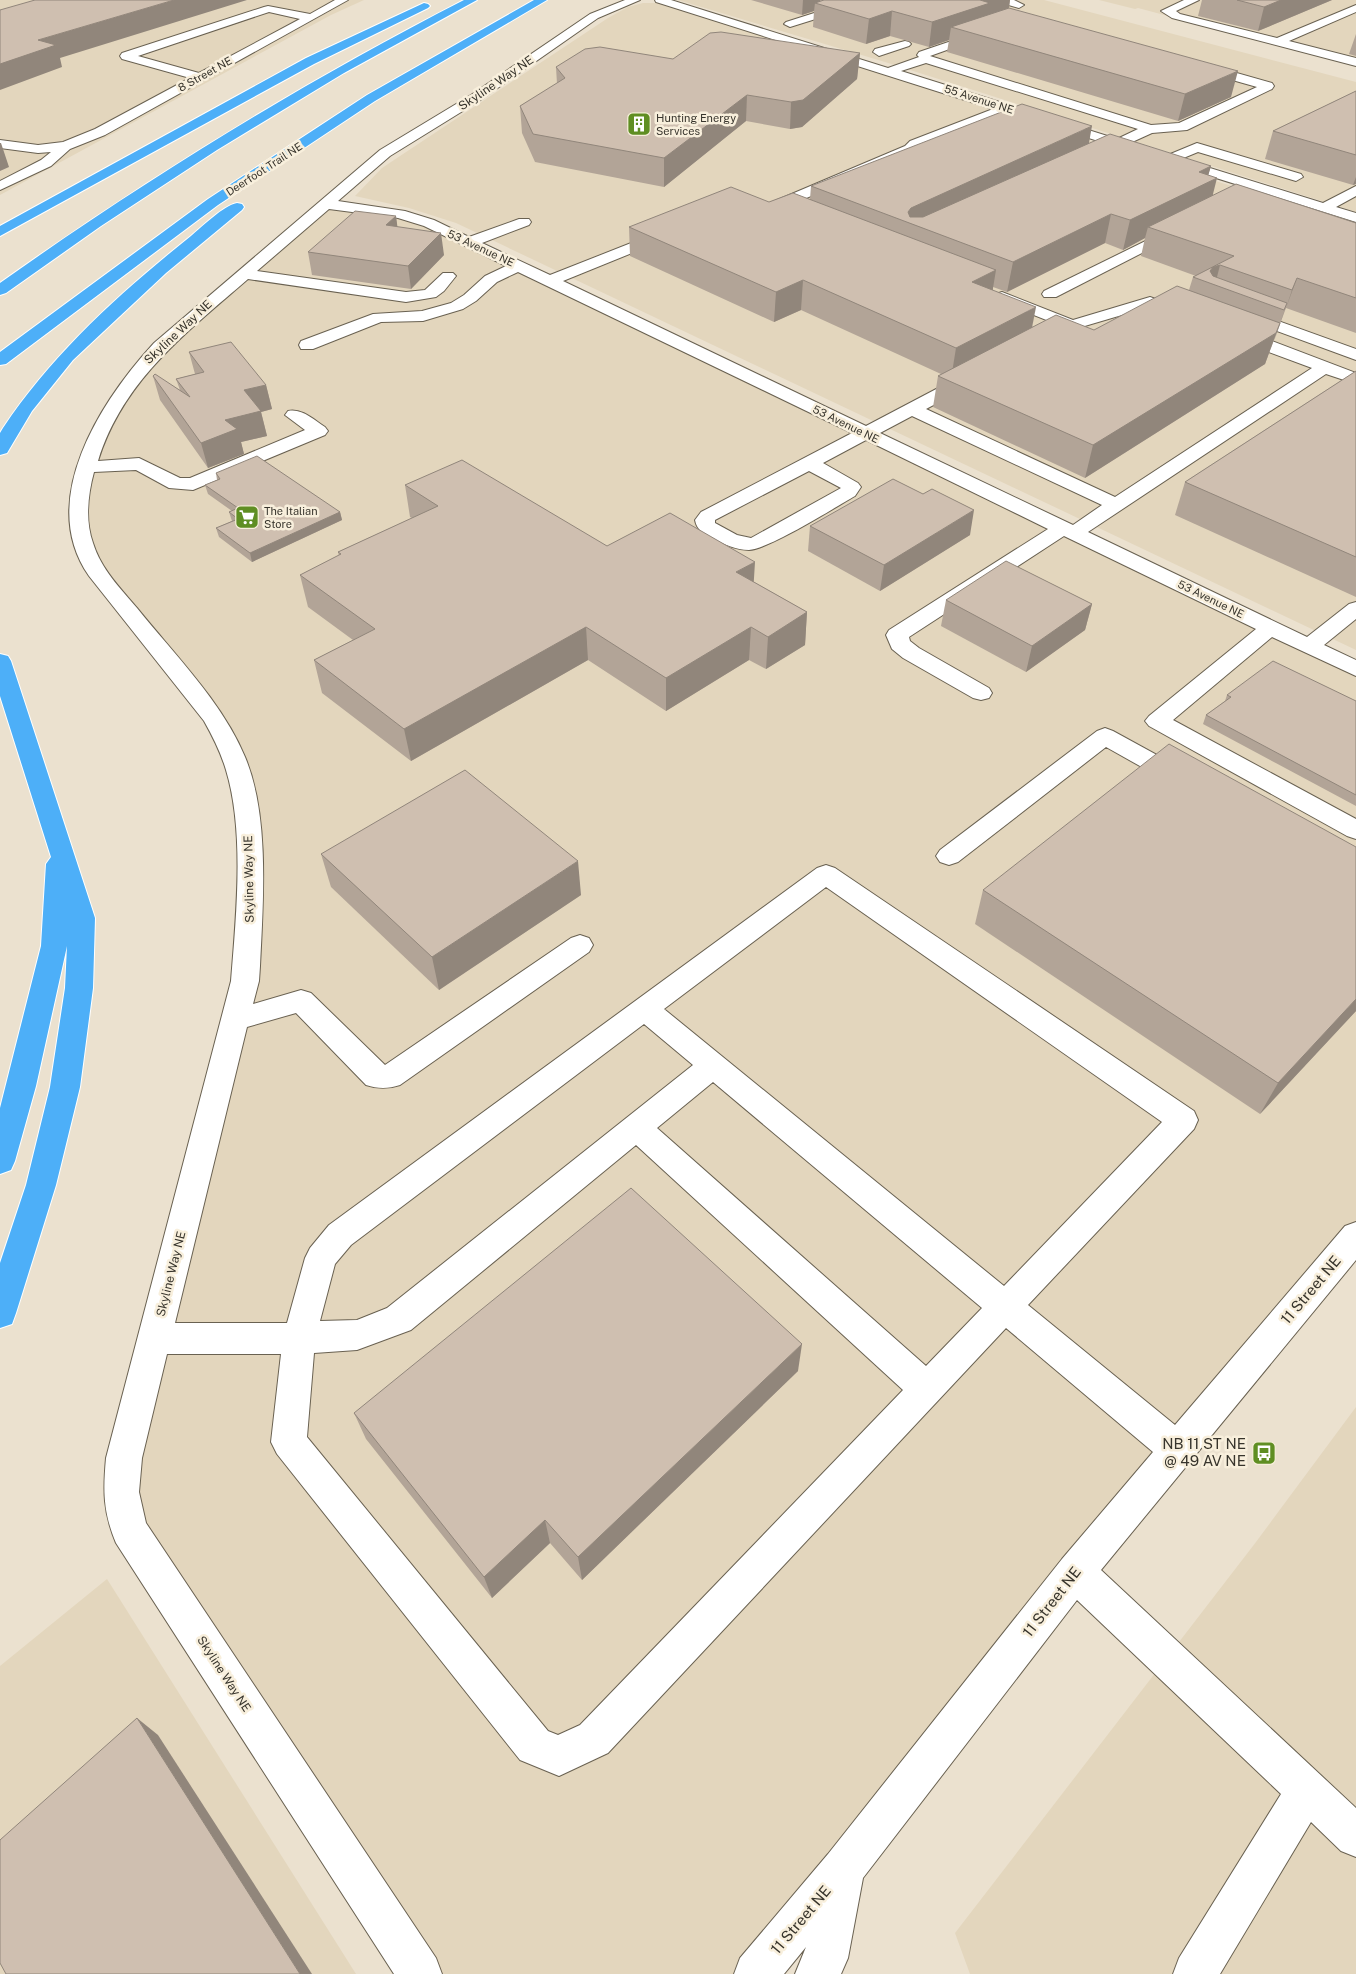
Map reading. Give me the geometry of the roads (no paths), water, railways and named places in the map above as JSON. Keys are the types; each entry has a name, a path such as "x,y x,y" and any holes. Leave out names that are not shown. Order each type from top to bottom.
{"highway":[{"path":"0,232 310,61 436,0"},
{"path":"0,290 126,202 241,129 361,59 472,0"},
{"name":"Deerfoot Trail NE","path":"0,360 214,202 371,98 542,0"},
{"path":"16,238 88,190 310,61"},
{"path":"260,189 339,133 371,98"},
{"path":"0,449 10,430 46,379 82,342 160,268 245,200"},
{"path":"0,661 82,918 79,988 65,1087 42,1185 0,1312"},
{"path":"0,1160 24,1076 54,946 60,845"}],"street":[{"name":"8 Street NE","path":"66,146 100,132 339,0"},
{"name":"Skyline Way NE","path":"420,1974 129,1530 121,1492 124,1458 245,981 249,929 248,816 241,780 230,748 214,718 96,572 84,550 79,527 78,506 87,467 99,435 120,397 145,362 243,274 385,153 475,98 517,75 594,16 635,0"},
{"name":"55 Avenue NE","path":"660,0 1356,218"},
{"path":"766,32 852,4 881,0"},
{"path":"1002,0 1019,5"},
{"path":"1194,0 1167,11 1176,16 1356,62"},
{"path":"1278,42 1356,8"},
{"path":"200,77 126,56 268,9 310,17"},
{"path":"738,23 754,18"},
{"path":"790,24 808,30"},
{"path":"926,59 923,55 994,30"},
{"path":"856,60 875,51 905,44"},
{"path":"890,71 926,59 1150,129 1182,127 1268,86 1192,65"},
{"path":"791,214 766,204 910,149 915,144 1006,108"},
{"path":"1107,153 1150,129"},
{"path":"0,144 38,149 66,146"},
{"path":"0,186 46,163 66,146"},
{"path":"1170,159 1197,147 1296,177"},
{"path":"1242,196 1260,188"},
{"path":"1324,208 1356,190"},
{"path":"1289,213 1308,203"},
{"name":"53 Avenue NE","path":"327,204 400,214 429,223 1356,669"},
{"path":"469,242 524,222"},
{"path":"1050,294 1190,223"},
{"path":"550,281 680,229"},
{"path":"307,345 379,317 423,316 458,306 491,279 518,266"},
{"path":"243,274 406,297 423,296 435,292 448,276"},
{"path":"991,292 1072,324"},
{"path":"1030,347 1072,324 1150,302 1196,319"},
{"path":"1229,308 1356,356"},
{"path":"1224,329 1356,378"},
{"path":"981,693 911,653 900,644 897,635 1069,531 1117,505 1325,367"},
{"path":"808,463 847,483 851,487 848,492 756,543 738,544 706,526 705,520 708,516 808,463 865,433 912,409 979,373"},
{"path":"912,409 1117,505"},
{"path":"87,467 139,464 176,484 193,484 319,431 294,415"},
{"path":"1309,646 1356,608"},
{"path":"1270,628 1157,721 1356,830"},
{"path":"949,856 1105,736 1198,788"},
{"path":"826,874 1183,1120 594,1739 559,1756 534,1746 289,1442 299,1338 321,1258 340,1235 644,1008 826,874"},
{"path":"235,1020 301,1001 376,1077 390,1077 580,945"},
{"path":"644,1008 1178,1450"},
{"path":"154,1339 299,1338 357,1335 399,1319 713,1065"},
{"path":"636,1127 927,1389"},
{"name":"11 Street NE","path":"756,1974 843,1868 1075,1572 1356,1236"},
{"path":"1075,1572 1356,1836"},
{"path":"1195,1974 1307,1790"},
{"path":"817,1974 826,1958 843,1868"}],"place":[{"name":"Hunting Energy Services","path":"639,124"},
{"name":"The Italian Store","path":"247,517"},
{"name":"NB 11 ST NE @ 49 AV NE","path":"1264,1453"}]}
